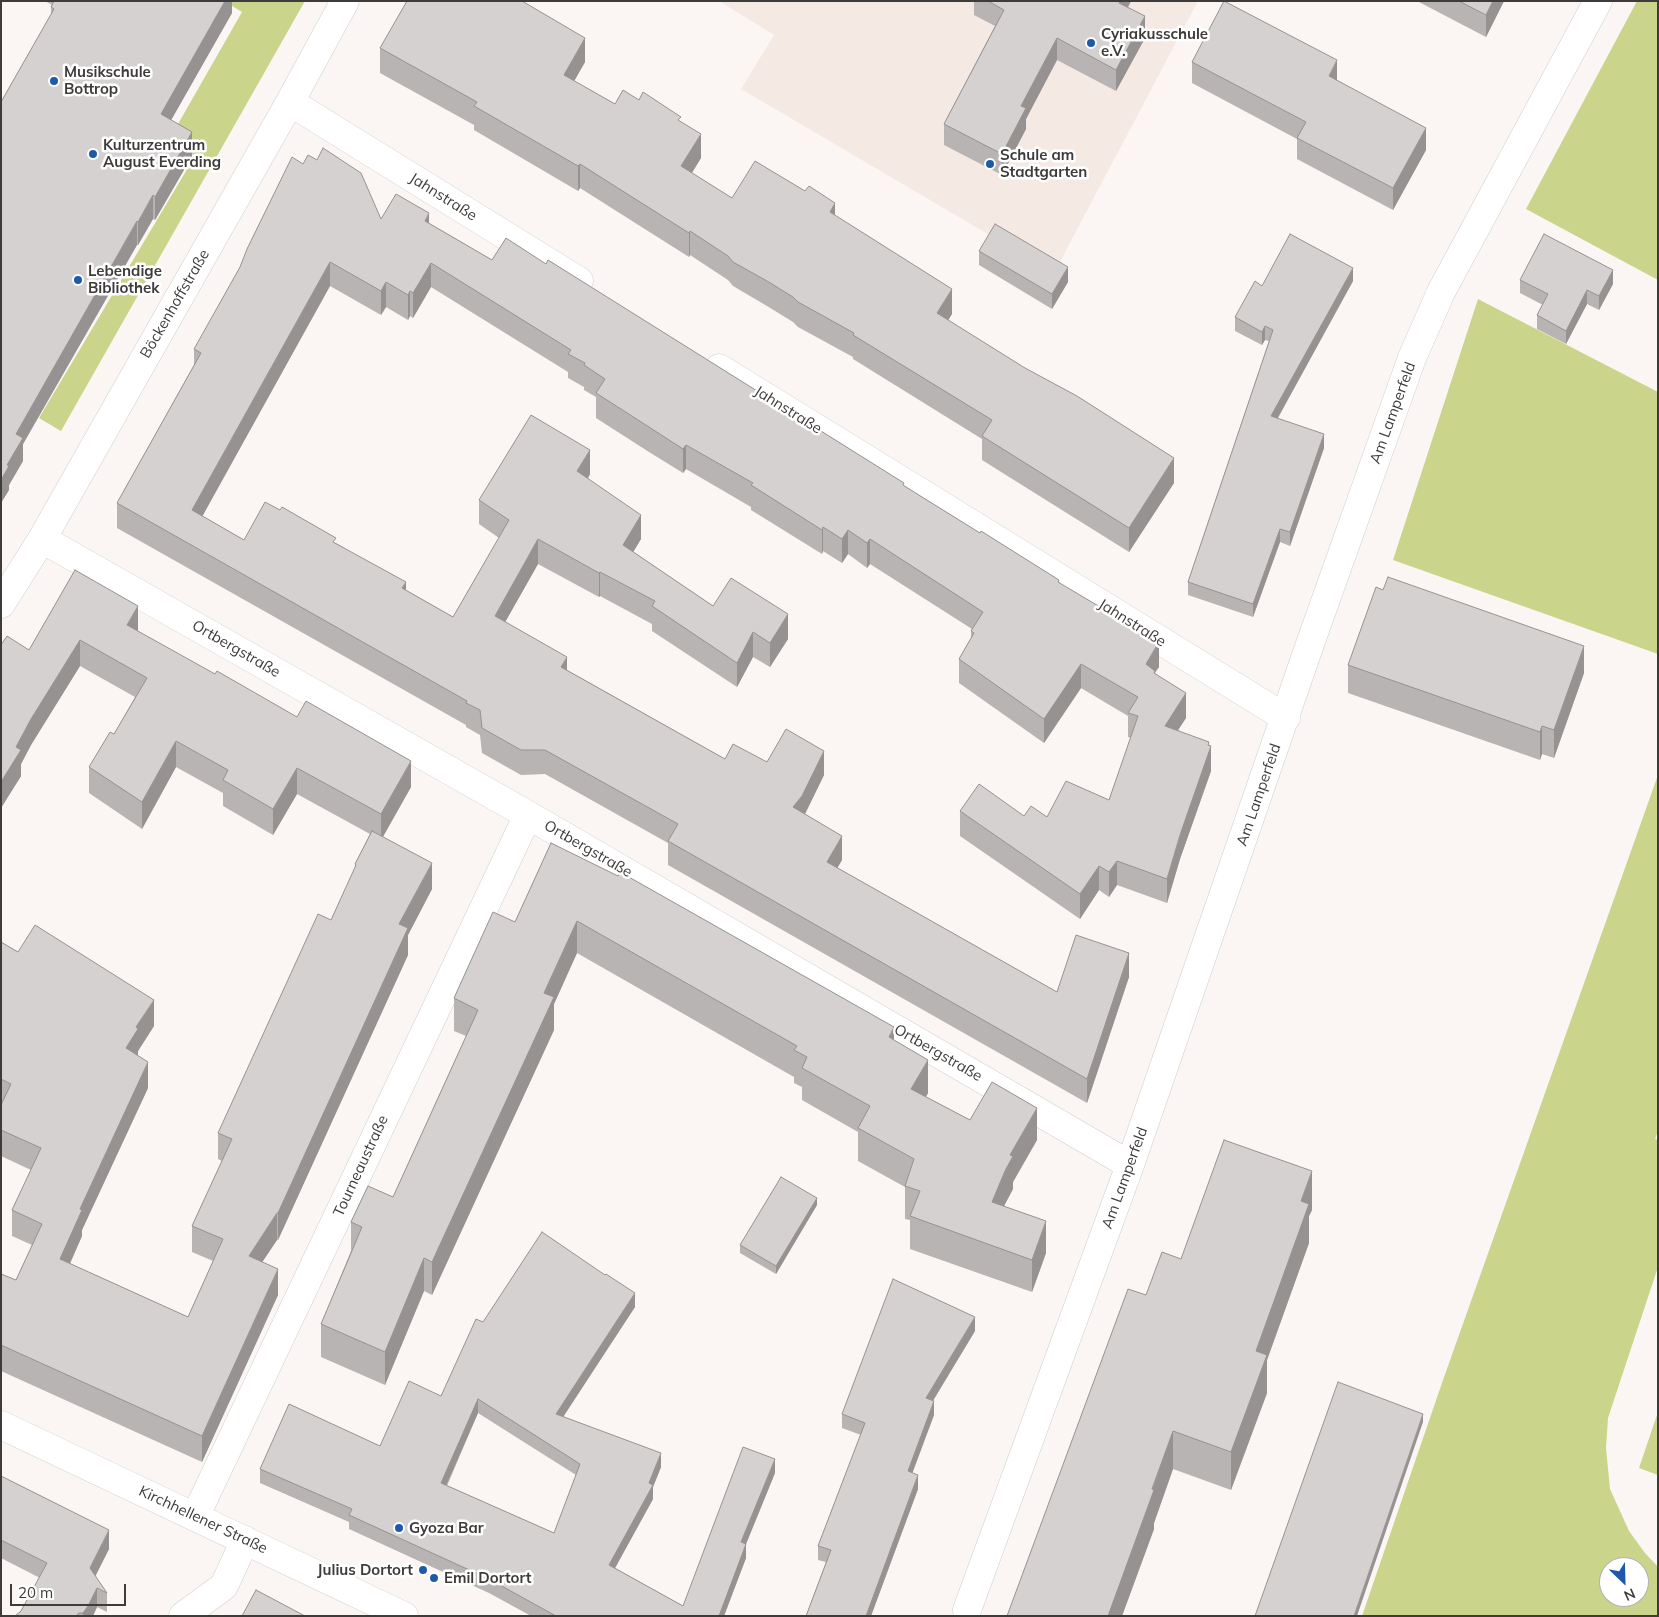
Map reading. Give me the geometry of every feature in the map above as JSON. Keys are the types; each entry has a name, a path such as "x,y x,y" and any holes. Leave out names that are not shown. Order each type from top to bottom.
{"street":[{"name":"Böckenhoffstraße","path":"1,604 42,539 290,102 345,1"},
{"name":"Am Lamperfeld","path":"965,1614 1130,1165 1412,358 1441,292 1598,1"},
{"name":"Jahnstraße","path":"290,102 602,296"},
{"name":"Jahnstraße","path":"695,353 1286,718"},
{"name":"Ortbergstraße","path":"42,539 528,815 1130,1165"},
{"name":"Tourneaustraße","path":"195,1517 528,815"},
{"name":"Kirchhellener Straße","path":"1,1425 404,1616"},
{"path":"183,1616 224,1586 245,1540"}],"shaded area":[{"name":"Schule am Stadtgarten","path":"719,1 1198,1 1054,273 741,89 774,35"}],"green space":[{"path":"224,1 305,1 61,431 39,418 195,156 170,138 242,12"},
{"path":"1637,1 1658,1 1658,280 1526,209"},
{"path":"1478,299 1658,392 1658,654 1393,560"},
{"path":"1658,775 1658,1131 1655,1139 1658,1140 1658,1267 1608,1418 1606,1448 1610,1489 1629,1531 1649,1557 1599,1557 1599,1607 1649,1607 1649,1557 1658,1567 1658,1616 1362,1616 1443,1380"},
{"path":"1658,1412 1658,1475 1639,1468"}],"building":[{"path":"54,1 225,1 161,114 192,132 155,197 153,195 137,221 16,434 23,438 7,465 9,466 1,480 1,102 54,9 51,7"},
{"path":"407,1 522,1 585,38 564,75 615,104 623,90 639,100 643,92 681,117 678,120 701,134 681,166 732,198 755,161 805,191 809,186 835,203 830,212 952,289 937,313 1025,368 1077,396 1174,458 1129,528 982,436 992,420 853,335 854,333 798,302 767,281 733,262 728,256 690,231 689,233 580,164 578,166 474,106 477,102 380,48"},
{"path":"988,1 1120,1 1119,3 1145,16 1116,70 1057,38 1021,106 1026,108 1002,154 944,124 1004,10"},
{"path":"1224,1 1337,60 1329,76 1426,128 1393,188 1297,138 1306,122 1192,62"},
{"path":"1459,1 1493,1 1486,15"},
{"path":"323,148 361,173 381,219 396,194 429,213 425,221 492,260 506,238 546,264 548,260 904,483 903,485 922,497 980,533 981,531 1059,580 1058,582 1159,642 1146,664 1155,671 1154,673 1186,693 1165,726 1209,742 1208,745 1211,746 1167,879 1117,861 1109,872 1099,866 1080,894 960,811 979,784 1024,816 1031,806 1047,817 1066,781 1109,800 1138,716 1128,713 1138,697 1081,664 1044,719 959,659 974,633 971,631 983,612 870,539 867,543 848,530 842,539 823,527 822,530 751,485 753,483 686,445 683,449 596,393 605,379 584,365 585,363 568,354 571,350 431,263 413,293 410,291 408,295 386,282 381,291 330,262 192,510 244,540 265,502 280,510 282,507 336,538 333,542 406,582 402,588 453,617 509,520 479,500 531,415 590,450 577,471 641,515 623,545 713,606 731,578 788,614 770,643 753,632 737,663 652,606 655,601 538,539 495,616 567,657 561,667 725,759 733,744 767,762 786,729 824,751 802,796 793,807 842,836 827,862 1057,992 1076,935 1129,953 1087,1079 668,841 678,824 545,750 521,750 482,728 480,710 466,703 467,701 117,503 201,353 194,349 240,267 292,157 303,164 308,155 317,160"},
{"path":"995,224 1068,267 1052,294 979,251"},
{"path":"1290,234 1353,268 1271,416 1324,434 1290,532 1280,529 1253,604 1188,582 1273,330 1265,326 1262,332 1235,317 1255,281 1262,286"},
{"path":"1544,234 1613,270 1599,296 1587,290 1566,331 1537,315 1548,294 1520,280"},
{"path":"75,570 138,606 127,625 215,674 217,671 297,717 306,701 411,761 381,814 297,768 273,809 223,780 228,770 176,741 142,802 89,767 110,732 114,734 147,678 80,640 31,719 16,747 21,750 1,782 1,645 7,636 29,650"},
{"path":"1388,577 1584,646 1554,730 1542,726 1540,732 1348,665 1376,587 1383,590"},
{"path":"372,831 432,863 399,924 408,928 278,1213 249,1256 278,1269 202,1436 1,1345 1,1274 16,1280 42,1224 12,1210 41,1148 1,1130 1,1105 11,1084 1,1079 1,942 18,952 35,925 154,1000 136,1027 138,1029 126,1048 148,1062 80,1209 82,1210 60,1259 188,1317 223,1239 192,1226 232,1139 218,1133 318,914 331,920 355,864"},
{"path":"551,843 618,876 620,872 894,1027 889,1037 928,1060 911,1089 970,1120 992,1082 1037,1108 1010,1155 1013,1156 992,1202 1046,1221 1032,1260 910,1216 920,1191 905,1186 914,1159 858,1128 870,1106 802,1068 807,1057 794,1050 797,1046 577,921 544,993 554,997 432,1262 424,1258 385,1352 321,1324 362,1227 351,1222 368,1186 393,1197 478,1010 454,998 493,912 515,922"},
{"path":"1224,1140 1312,1171 1301,1201 1309,1204 1256,1351 1267,1355 1231,1452 1173,1431 1152,1489 1154,1490 1108,1616 1007,1616 1128,1289 1146,1295 1162,1252 1181,1259"},
{"path":"781,1177 817,1198 776,1266 740,1245"},
{"path":"542,1232 635,1293 556,1414 661,1453 649,1483 653,1485 609,1565 683,1606 743,1447 775,1459 741,1542 746,1544 719,1616 556,1616 489,1579 349,1515 352,1509 260,1469 289,1404 380,1446 409,1381 441,1396 476,1319 483,1322","holes":["478,1399 580,1464 554,1533 441,1483"]},
{"path":"893,1279 975,1317 926,1398 934,1401 908,1471 918,1475 866,1616 806,1616 831,1550 818,1546 865,1423 842,1414"},
{"path":"1338,1382 1423,1414 1354,1616 1255,1616"},
{"path":"1,1476 109,1530 90,1568 107,1593 97,1588 83,1613 79,1613 76,1616 15,1616 21,1611 47,1563 1,1540"},
{"path":"256,1590 305,1616 242,1616"}],"place":[{"name":"Cyriakusschule e.V.","path":"1091,43"},
{"name":"Musikschule Bottrop","path":"54,81"},
{"name":"Kulturzentrum August Everding","path":"93,154"},
{"name":"Schule am Stadtgarten","path":"990,164"},
{"name":"Lebendige Bibliothek","path":"78,280"},
{"name":"Gyoza Bar","path":"399,1528"},
{"name":"Julius Dortort","path":"423,1570"},
{"name":"Emil Dortort","path":"434,1578"}]}
